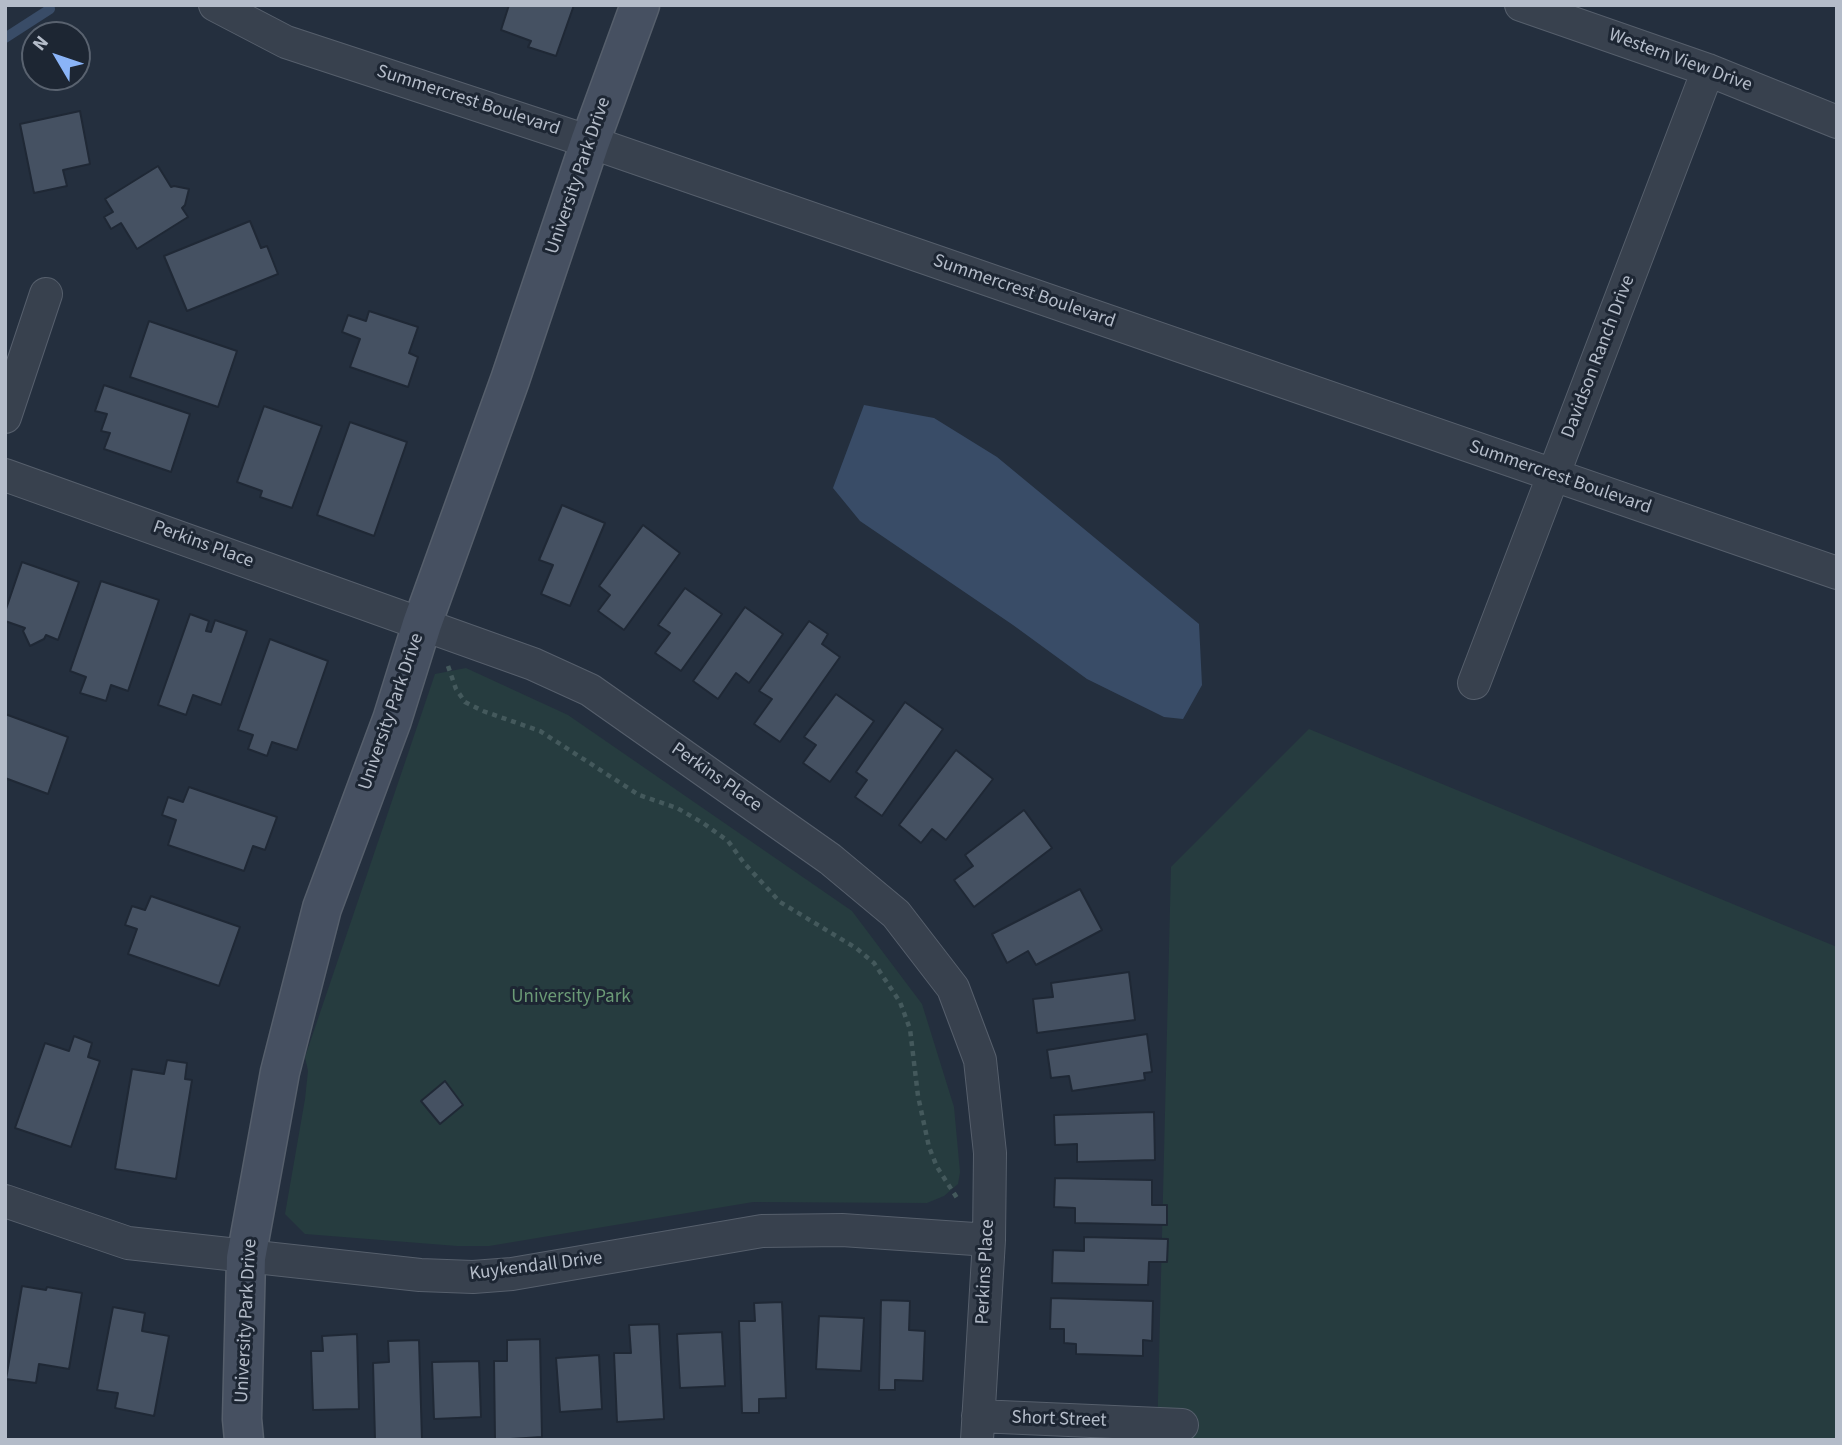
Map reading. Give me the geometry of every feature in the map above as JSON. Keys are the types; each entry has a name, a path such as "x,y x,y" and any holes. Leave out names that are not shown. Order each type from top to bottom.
{"street":[{"name":"Summercrest Boulevard","path":"215,5 257,29 286,41 590,142 1837,573"},
{"name":"University Park Drive","path":"244,1440 242,1419 246,1258 280,1072 322,908 392,720 422,624 640,5"},
{"name":"Western View Drive","path":"1521,5 1708,71 1837,122"},
{"name":"Davidson Ranch Drive","path":"1474,683 1708,71"},
{"path":"5,417 46,294"},
{"name":"Perkins Place","path":"5,475 533,664 590,690 830,859 896,914 953,988 980,1060 990,1153 989,1240 978,1428"},
{"name":"Kuykendall Drive","path":"5,1201 128,1243 420,1275 473,1277 512,1274 762,1231 842,1230 989,1240"},
{"name":"Short Street","path":"978,1428 1181,1424"}],"path":[{"path":"448,665 456,689 465,702 540,732 639,794 677,808 703,823 728,841 780,902 856,948 874,963 900,1002 910,1030 921,1115 929,1147 937,1167 958,1199"}],"green space":[{"name":"University Park","path":"466,668 568,715 852,911 922,1004 954,1107 960,1172 958,1184 944,1196 927,1203 753,1202 489,1246 305,1234 285,1214 305,1099 308,1071 305,1057 435,674"},
{"path":"1309,729 1837,947 1837,1440 1157,1440 1171,867"}],"water":[{"path":"864,405 934,418 997,457 1199,624 1202,685 1183,719 1164,717 1087,679 860,521 833,488"}],"building":[{"path":"509,5 574,5 556,56 528,47 531,41 501,30"},
{"path":"80,111 90,164 63,170 67,186 34,193 20,124"},
{"path":"158,166 171,187 189,189 182,208 188,217 137,249 121,223 111,229 104,217 113,212 105,199"},
{"path":"250,221 261,248 267,246 278,274 187,311 164,256"},
{"path":"369,311 418,327 409,353 418,357 408,387 350,367 360,339 342,332 348,315 366,321"},
{"path":"149,321 237,351 218,407 130,377"},
{"path":"104,385 190,414 171,472 104,449 110,433 101,431 107,414 95,411"},
{"path":"264,406 322,426 292,508 260,497 262,491 237,482"},
{"path":"350,422 407,442 374,536 317,515"},
{"path":"562,505 605,523 570,606 541,594 553,565 539,560"},
{"path":"643,525 680,553 624,630 598,611 610,595 599,586"},
{"path":"22,562 79,582 58,640 46,635 44,639 30,646 23,631 25,628 5,621 5,612"},
{"path":"101,581 159,600 128,691 111,685 106,701 80,693 86,677 70,671"},
{"path":"685,588 722,614 681,671 655,653 670,633 658,625"},
{"path":"745,607 783,634 749,683 736,673 718,699 693,681"},
{"path":"190,614 209,621 206,631 211,632 215,620 247,631 221,705 193,695 186,715 158,705"},
{"path":"809,621 828,634 822,644 840,657 780,742 754,724 772,699 759,691"},
{"path":"270,639 328,661 297,750 272,742 267,756 248,749 253,735 238,730"},
{"path":"836,694 874,721 830,782 803,763 816,745 804,737"},
{"path":"905,702 943,729 882,816 855,797 867,780 856,772"},
{"path":"5,714 68,737 48,794 5,778"},
{"path":"956,750 993,779 946,840 932,829 921,843 899,825"},
{"path":"189,787 277,817 265,850 253,846 244,871 168,845 176,820 162,815 168,797 183,802"},
{"path":"1024,810 1052,848 974,907 954,880 973,866 965,855"},
{"path":"1080,889 1102,930 1036,965 1028,951 1007,963 992,934"},
{"path":"151,896 240,927 219,986 128,954 137,929 125,925 132,906 145,910"},
{"path":"1129,972 1135,1020 1037,1033 1033,999 1053,997 1051,983"},
{"path":"1147,1034 1152,1072 1144,1073 1145,1080 1072,1091 1069,1076 1051,1078 1047,1050"},
{"path":"74,1036 92,1043 88,1057 100,1061 71,1147 15,1128 45,1043 69,1051"},
{"path":"167,1060 187,1063 185,1079 192,1080 176,1179 115,1169 132,1069 164,1074"},
{"path":"445,1081 463,1105 440,1124 421,1101"},
{"path":"1154,1112 1155,1160 1077,1162 1077,1144 1055,1145 1054,1115"},
{"path":"1055,1178 1152,1180 1152,1205 1167,1205 1167,1225 1075,1223 1075,1208 1054,1207"},
{"path":"1084,1237 1168,1239 1167,1262 1149,1262 1148,1285 1052,1283 1053,1250 1084,1251"},
{"path":"22,1286 82,1293 69,1369 39,1364 36,1383 6,1379"},
{"path":"1051,1298 1153,1301 1152,1341 1143,1340 1143,1356 1076,1354 1076,1344 1064,1343 1064,1329 1050,1329"},
{"path":"881,1300 910,1301 909,1330 925,1331 923,1381 895,1380 895,1390 879,1390"},
{"path":"782,1302 786,1398 759,1399 759,1413 742,1413 739,1321 755,1321 754,1303"},
{"path":"113,1307 145,1313 142,1331 169,1336 154,1416 115,1408 118,1393 97,1390"},
{"path":"819,1316 864,1318 861,1371 816,1369"},
{"path":"659,1324 664,1419 617,1422 614,1353 631,1353 629,1325"},
{"path":"722,1332 725,1386 680,1388 677,1334"},
{"path":"357,1334 359,1409 313,1410 311,1351 323,1351 322,1336"},
{"path":"540,1339 542,1437 495,1440 494,1361 507,1361 507,1340"},
{"path":"419,1340 422,1440 375,1440 373,1363 389,1362 388,1341"},
{"path":"599,1355 602,1409 560,1412 556,1358"},
{"path":"479,1361 481,1417 434,1419 432,1362"}],"waterway":[{"path":"5,38 50,9"}]}
